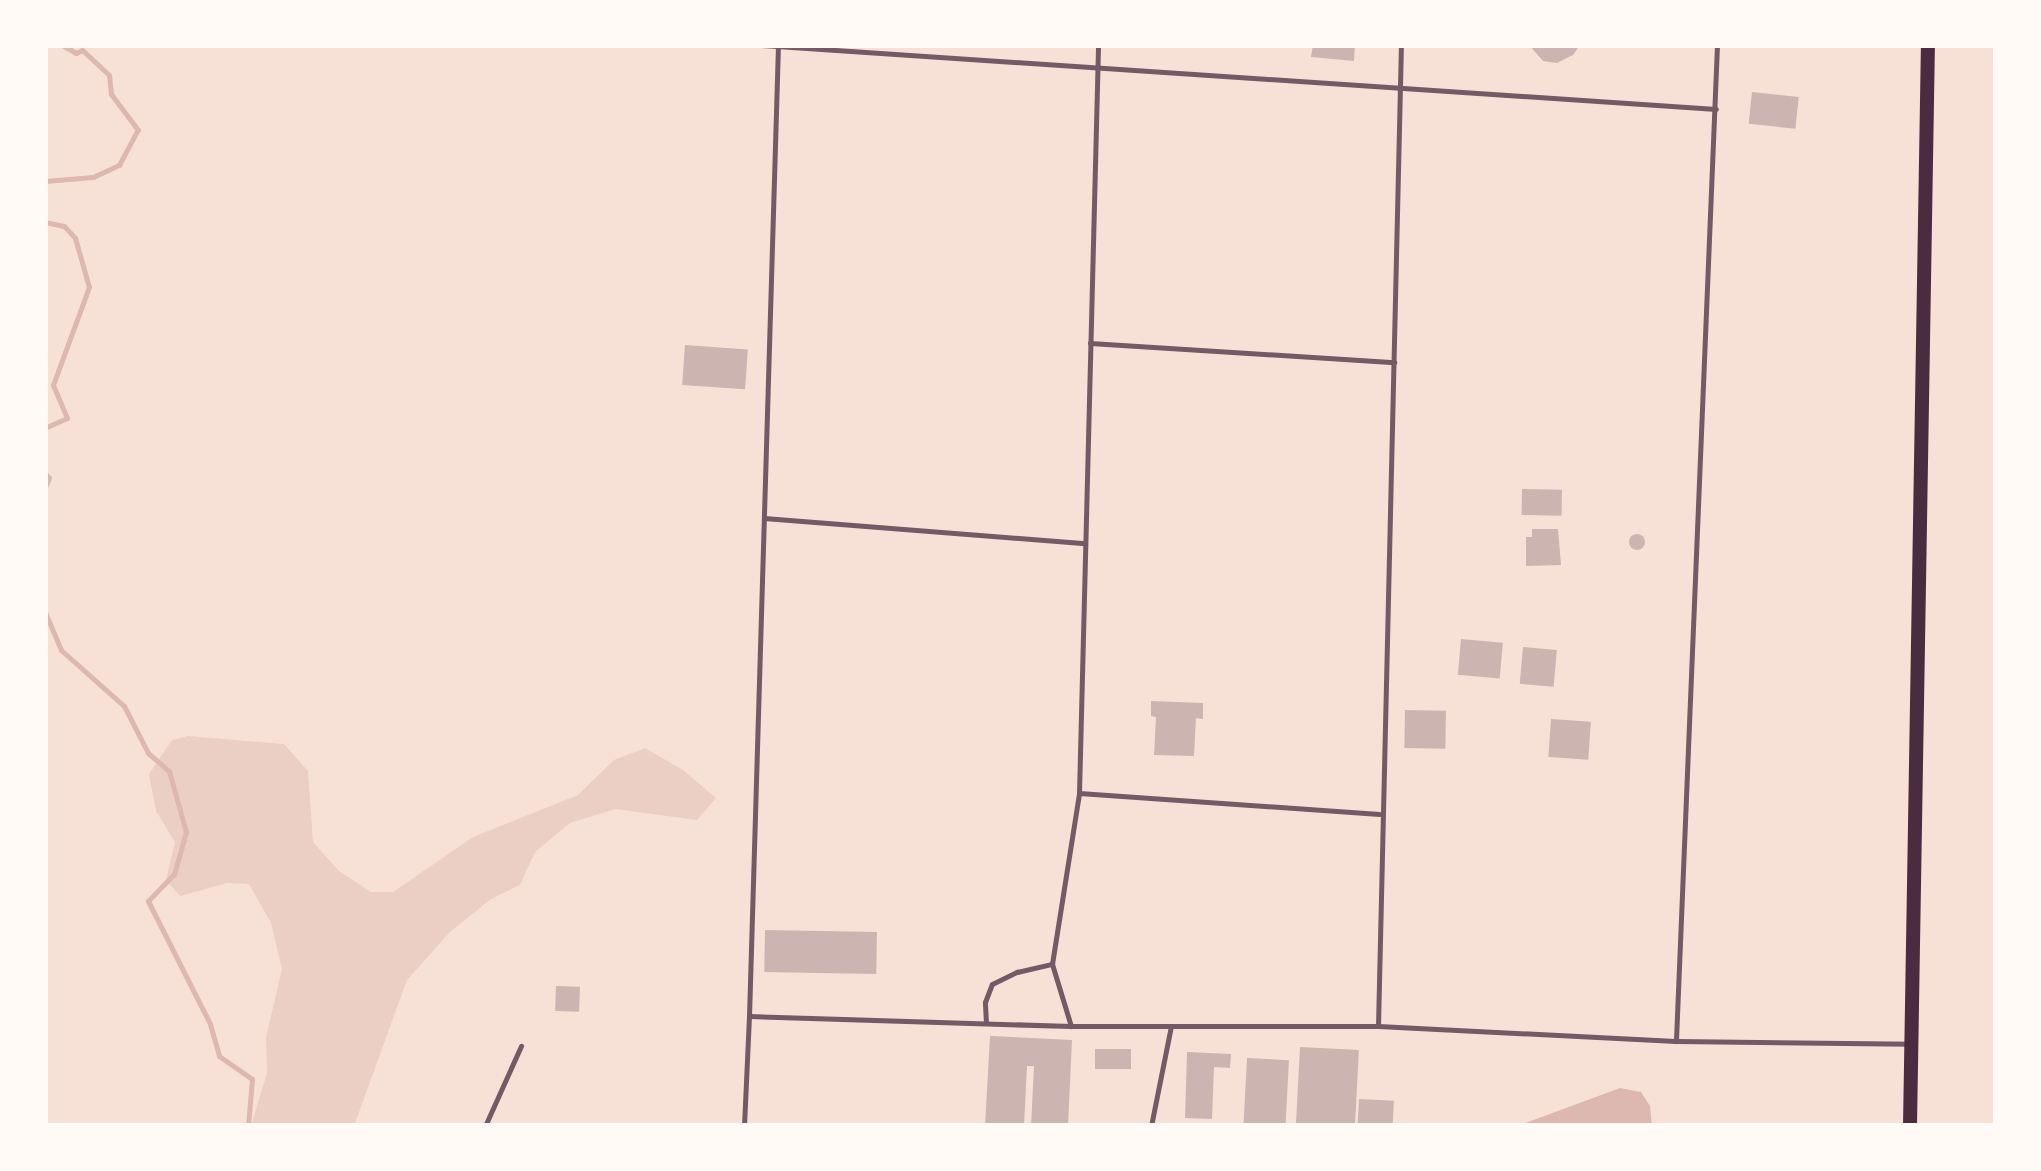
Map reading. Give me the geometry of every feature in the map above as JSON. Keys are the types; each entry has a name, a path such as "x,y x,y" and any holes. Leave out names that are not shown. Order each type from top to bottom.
{"main road":[{"path":"1910,1126 1928,45"}],"lane":[{"path":"761,45 1716,109"},
{"path":"1071,1026 1052,964 1079,794 1098,45"},
{"path":"1378,1026 1401,45"},
{"path":"1676,1041 1717,45"},
{"path":"744,1126 778,46"},
{"path":"1090,343 1394,362"},
{"path":"764,518 1085,542"},
{"path":"1079,794 1380,814"},
{"path":"986,1023 985,1002 992,984 1017,972 1052,964"},
{"path":"749,1016 1071,1026 1378,1026 1676,1041 1912,1044"},
{"path":"1152,1126 1171,1026"},
{"path":"485,1126 522,1046"}],"shaded area":[{"path":"188,736 284,744 308,771 313,842 339,871 371,892 393,892 473,837 578,795 614,760 645,748 683,770 716,798 697,820 615,809 570,823 535,852 520,885 491,899 450,932 407,980 354,1126 251,1126 267,1073 266,1037 282,969 271,923 249,884 227,883 180,896 166,880 175,842 156,811 149,774 172,740"},
{"path":"1620,1088 1641,1092 1650,1106 1652,1126 1517,1126"}],"building":[{"path":"1313,45 1355,45 1354,61 1311,57"},
{"path":"1529,45 1580,45 1573,55 1557,63 1543,61"},
{"path":"1752,92 1799,97 1795,129 1749,124"},
{"path":"685,345 748,349 745,389 682,385"},
{"path":"1522,489 1562,490 1562,516 1522,515"},
{"path":"1532,529 1558,529 1561,565 1526,566 1526,537 1532,537"},
{"path":"1637,534 1645,542 1637,550 1629,542"},
{"path":"1461,639 1503,643 1500,679 1458,675"},
{"path":"1523,647 1557,650 1554,687 1520,684"},
{"path":"1151,701 1203,703 1203,719 1196,718 1194,756 1154,755 1156,717 1151,716"},
{"path":"1405,710 1446,711 1445,749 1404,748"},
{"path":"1551,719 1591,722 1588,760 1548,757"},
{"path":"765,930 877,932 876,974 764,972"},
{"path":"556,986 580,987 579,1012 555,1011"},
{"path":"990,1036 1072,1040 1068,1126 1031,1126 1034,1066 1027,1066 1024,1126 985,1126"},
{"path":"1300,1047 1359,1050 1355,1126 1296,1126"},
{"path":"1095,1049 1131,1049 1131,1069 1095,1069"},
{"path":"1187,1052 1231,1054 1230,1068 1214,1067 1212,1119 1185,1118"},
{"path":"1247,1058 1289,1060 1285,1126 1243,1126"},
{"path":"1359,1099 1394,1101 1393,1126 1358,1126"}],"waterway":[{"path":"45,181 93,177 119,165 138,130 111,94 109,75 82,50 76,53 62,45"},
{"path":"45,222 64,226 75,238 89,287 53,385 67,418 45,428"},
{"path":"45,473 49,478 45,487"},
{"path":"45,612 61,650 124,706 148,753 169,771 186,832 174,874 148,901 210,1024 219,1056 252,1079 248,1126"}]}
